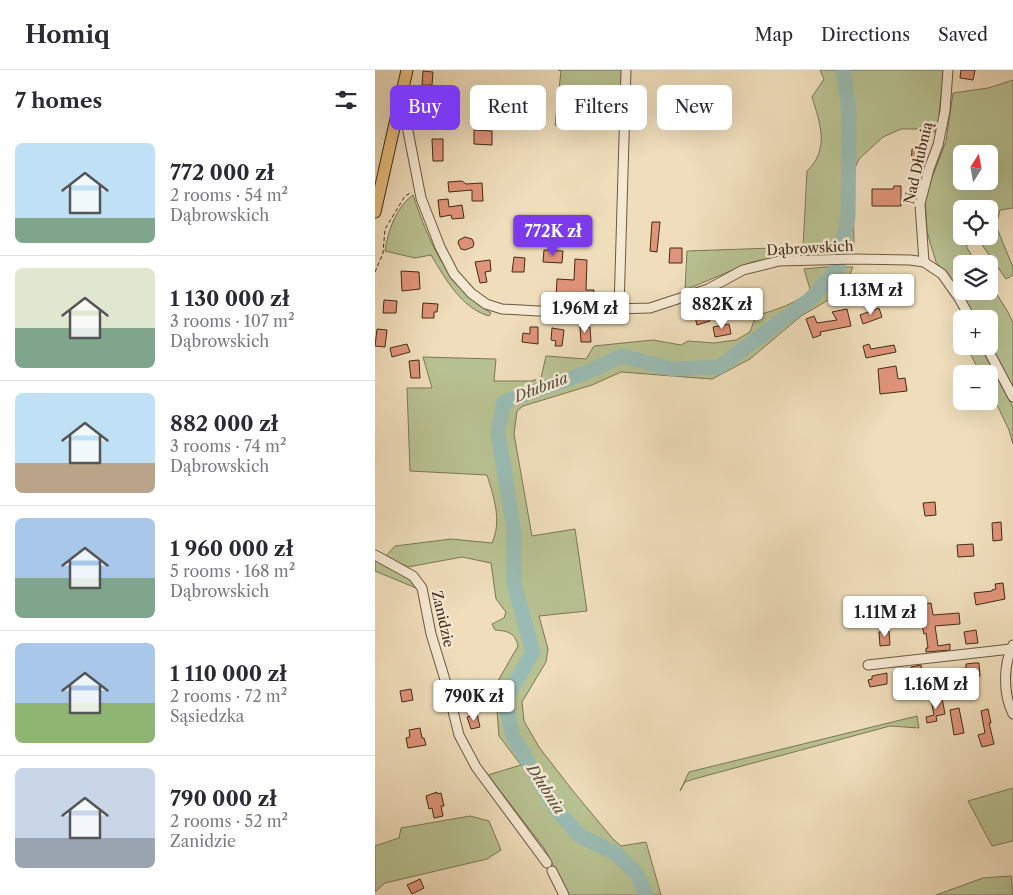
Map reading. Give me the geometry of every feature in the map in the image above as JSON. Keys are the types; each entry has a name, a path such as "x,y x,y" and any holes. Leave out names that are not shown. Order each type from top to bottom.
{"main road":[{"path":"404,85 407,70"},
{"path":"375,212 394,130"}],"street":[{"path":"619,309 626,70"},
{"name":"Nad Dłubnią","path":"924,262 920,204 945,111 948,70"},
{"name":"Dąbrowskich","path":"408,130 419,189 428,218 454,274 471,293 486,304 502,309 538,311 650,308 708,289 743,270 779,261 854,259 924,262"},
{"path":"924,262 942,274 966,310"},
{"path":"991,355 1013,397"},
{"name":"Zanidzie","path":"375,555 413,576 422,588 431,634 459,735 476,767 547,863"},
{"path":"868,665 1012,647 1006,680 1008,704 1013,714"},
{"path":"552,871 564,895"}],"path":[{"path":"375,272 383,253 385,229 405,196 419,189"}],"green space":[{"path":"558,70 624,70 623,85 559,85 561,71"},
{"path":"820,70 944,70 937,132 920,129 901,129 883,137 859,159 853,172 854,251 828,252 825,255 780,257 752,262 685,290 687,251 803,247 807,171 819,154 821,145 820,126 812,97 824,79"},
{"path":"1013,80 1013,208 1000,210 998,218 998,200 953,200 953,245 968,245 966,246 972,255 953,255 953,283 936,262 927,232 925,196 946,141 953,93 988,88"},
{"path":"413,195 425,229 441,262 463,290 476,303 491,313 489,316 479,312 462,299 448,282 431,255 415,258 385,251 388,236 397,213"},
{"path":"998,231 1013,267 1013,275 1006,279 998,268 998,255 989,255 982,245 998,245"},
{"path":"853,267 842,292 801,316 750,359 712,379 621,372 592,385 523,406 517,411 514,434 532,536 575,529 587,611 539,616 548,649 546,662 522,702 524,721 539,747 613,839 621,846 646,842 661,895 569,895 544,848 488,775 521,765 499,736 495,686 518,646 513,635 495,630 492,624 504,618 506,612 496,599 491,563 462,557 408,567 385,557 395,546 451,539 492,543 495,535 496,509 487,475 410,471 407,388 432,388 423,357 496,359 494,381 531,381 541,378 546,356 586,359 594,346 653,340 681,345 688,341 714,343 736,340 750,332 756,315 786,306 806,294 810,289 804,269"},
{"path":"998,296 1008,312 1013,323 1013,387 996,355 998,355 998,310 971,310 965,300 998,300"},
{"path":"971,355 985,355 990,365 976,365"},
{"path":"998,379 1013,407 1013,444 1009,430 998,407"},
{"path":"375,558 410,576 416,588 375,571"},
{"path":"917,716 919,728 890,726 694,779 685,782 680,791 689,772"},
{"path":"1013,788 1013,841 992,846 968,801"},
{"path":"470,816 489,821 501,850 487,859 385,883 375,892 375,846 399,838 401,828"},
{"path":"1011,876 1013,895 936,895 983,878"}],"building":[{"path":"961,70 975,70 973,80 960,78"},
{"path":"423,71 433,72 432,85 422,85"},
{"path":"474,130 492,131 492,145 474,144"},
{"path":"432,139 443,139 443,161 433,161"},
{"path":"912,149 920,149 918,167 911,167"},
{"path":"462,181 466,184 482,183 483,201 472,201 472,190 449,192 448,182"},
{"path":"894,186 901,186 901,206 872,206 872,189 893,189"},
{"path":"448,199 449,207 462,205 464,218 452,219 451,215 440,217 438,200"},
{"path":"652,222 660,222 657,252 650,251"},
{"path":"465,237 472,239 474,243 473,247 465,250 461,249 458,243 459,240"},
{"path":"670,248 682,248 682,263 669,263"},
{"path":"544,250 563,251 562,263 543,262"},
{"path":"514,257 525,258 524,272 512,272"},
{"path":"575,259 587,260 586,290 594,290 593,302 582,302 583,299 556,297 557,279 574,280"},
{"path":"490,260 491,271 485,272 487,282 480,283 475,262"},
{"path":"401,271 419,272 420,289 402,291"},
{"path":"872,281 875,291 864,296 860,286"},
{"path":"741,292 748,314 739,317 729,296"},
{"path":"384,300 397,301 396,313 383,313"},
{"path":"423,303 438,304 437,312 434,312 434,318 422,318"},
{"path":"879,308 882,317 863,324 860,315"},
{"path":"847,309 851,326 820,332 821,335 813,338 806,319 814,316 817,323 837,320 832,312"},
{"path":"707,310 710,321 697,325 694,313"},
{"path":"729,324 731,334 715,337 713,327"},
{"path":"530,327 538,327 538,344 522,342 523,333 530,334"},
{"path":"580,327 590,327 591,342 581,342"},
{"path":"552,328 564,330 562,346 555,346 556,341 551,340"},
{"path":"377,329 387,330 385,347 375,346"},
{"path":"407,344 410,352 392,357 390,348"},
{"path":"869,344 871,349 894,345 896,352 866,358 863,346"},
{"path":"419,360 420,378 411,378 409,361"},
{"path":"896,366 898,379 905,378 907,391 880,394 878,369"},
{"path":"935,502 936,515 925,516 923,503"},
{"path":"1001,522 1002,540 993,541 992,523"},
{"path":"973,544 974,556 958,557 957,545"},
{"path":"1003,583 1005,599 976,605 974,593 992,591 996,589 995,584"},
{"path":"931,603 933,615 959,613 960,624 935,626 938,646 950,644 950,650 926,652 926,648 928,648 926,633 924,634 922,625 900,627 899,618 921,615 919,605"},
{"path":"976,630 978,643 966,644 964,632"},
{"path":"889,631 890,645 880,646 879,632"},
{"path":"979,663 980,676 945,684 943,673 966,668 966,664"},
{"path":"921,665 923,680 913,681 911,667"},
{"path":"887,673 887,684 870,687 868,680 872,679 872,676"},
{"path":"411,689 413,700 402,702 400,691"},
{"path":"489,696 491,709 478,711 476,698"},
{"path":"942,698 945,714 936,716 937,721 927,723 926,717 934,715 931,700"},
{"path":"959,708 964,733 954,735 950,710"},
{"path":"988,709 994,744 982,747 978,735 985,733 981,711"},
{"path":"477,714 480,727 471,729 467,717"},
{"path":"420,728 426,745 408,748 406,738 410,737 409,730"},
{"path":"437,792 437,794 441,793 444,806 441,806 443,816 434,818 432,808 429,809 426,796"},
{"path":"420,879 424,888 412,894 407,885"}],"waterway":[{"name":"Dłubnia","path":"646,895 637,874 615,853 580,836 556,809 513,737 505,700 533,652 514,584 514,531 498,433 504,402 583,374 622,356 672,369 719,367 812,298 838,268 848,217 849,110 843,70"}]}
